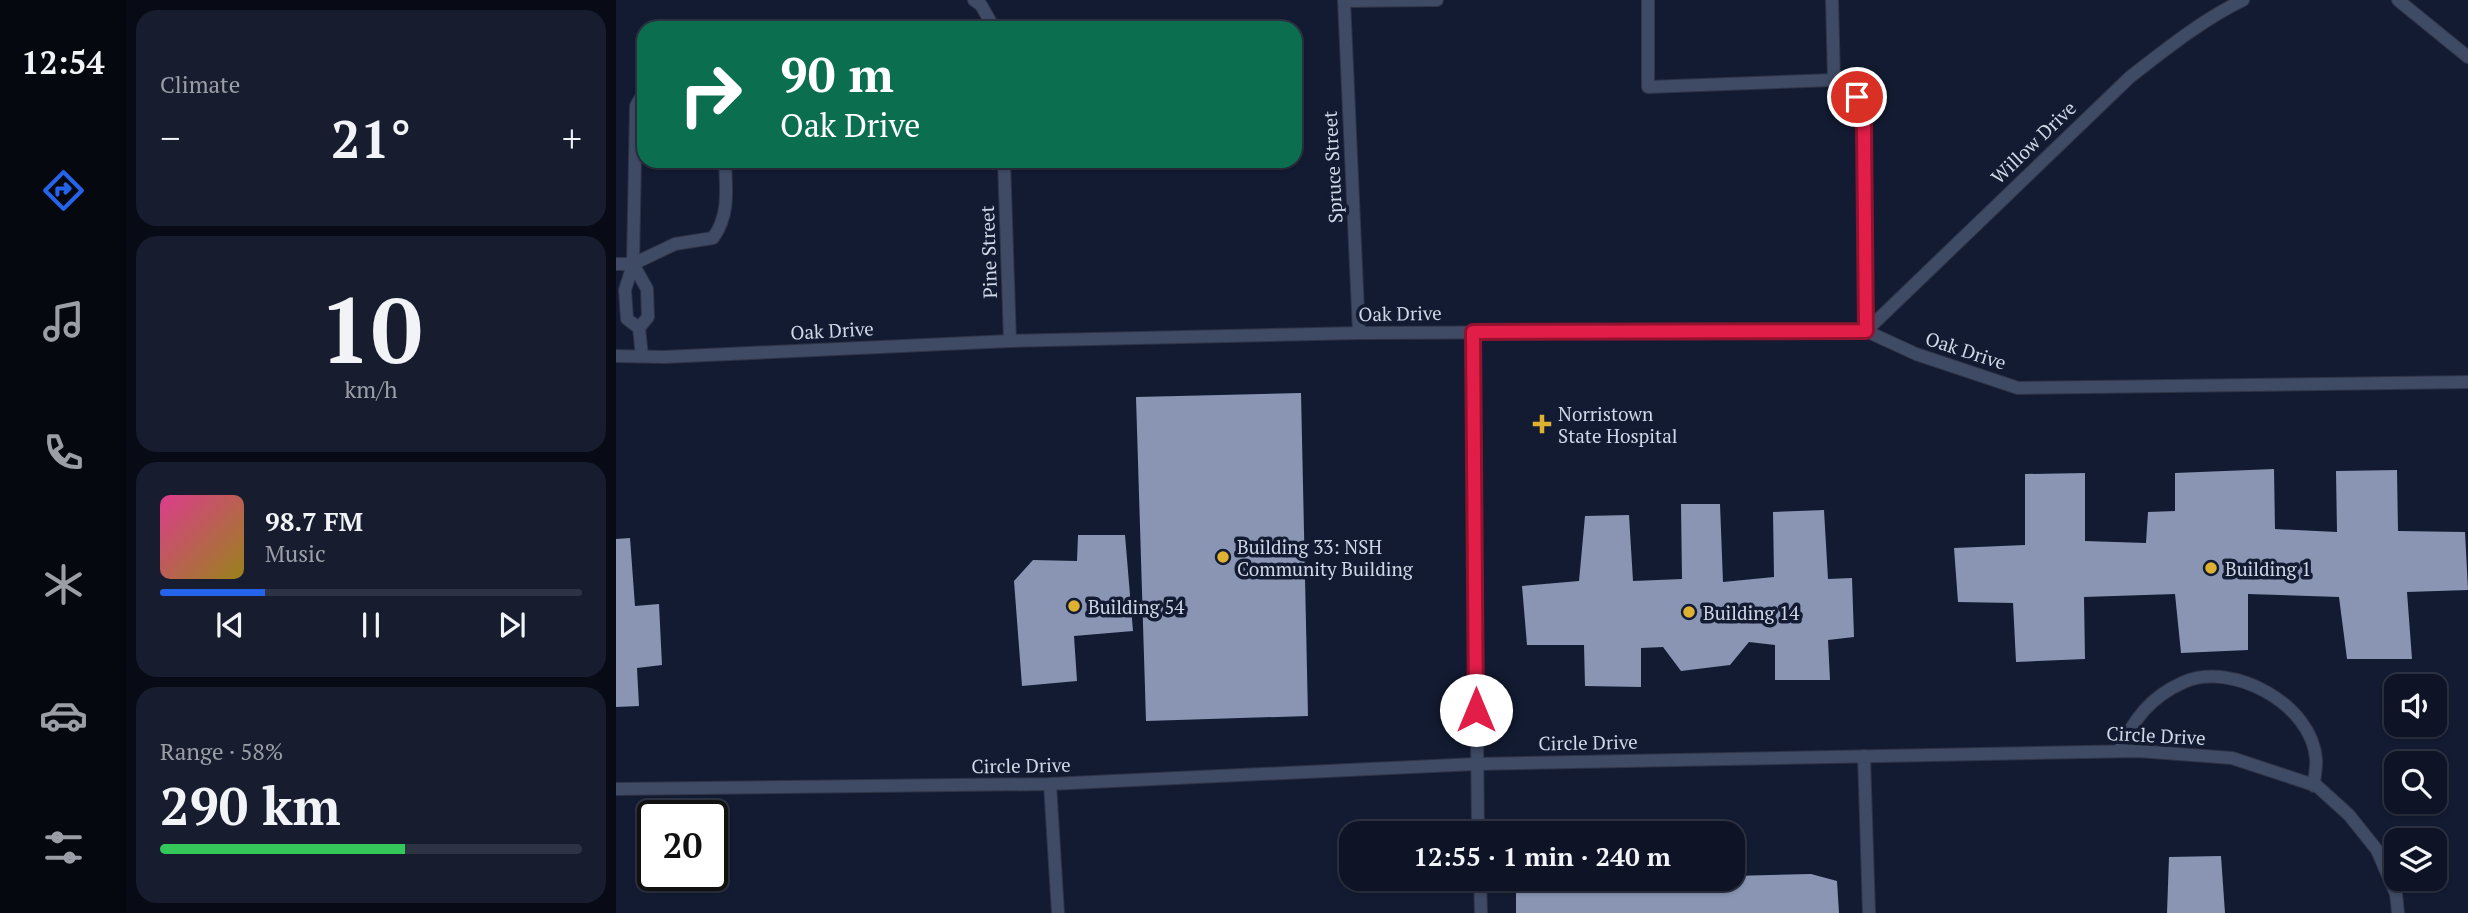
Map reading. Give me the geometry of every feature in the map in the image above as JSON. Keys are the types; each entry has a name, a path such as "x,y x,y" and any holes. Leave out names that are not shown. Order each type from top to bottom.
{"lane":[{"path":"974,0 981,5 990,21"},
{"path":"1344,0 1437,0"},
{"name":"Spruce Street","path":"1344,0 1359,333"},
{"path":"1648,0 1648,87 1834,80 1857,97 1864,125 1866,331"},
{"path":"1832,0 1834,80"},
{"name":"Willow Drive","path":"1866,331 2130,77 2222,10 2244,0"},
{"path":"2398,0 2468,57"},
{"path":"637,104 633,264 625,290 627,319 639,328"},
{"path":"616,264 633,264 675,244 713,238 722,227 726,209 725,168"},
{"name":"Pine Street","path":"1004,168 1010,341"},
{"path":"633,264 647,289 648,317 639,328 642,356"},
{"name":"Oak Drive","path":"616,356 1010,341 1359,333 1866,331 1916,354 2018,388 2468,382"},
{"path":"1473,332 1478,821"},
{"path":"2119,751 2132,724 2146,708 2165,694 2185,682 2205,677 2228,678 2253,683 2268,692 2284,704 2301,724 2311,741 2316,758 2314,786"},
{"name":"Circle Drive","path":"616,789 1050,784 1476,764 2119,751 2232,758 2317,786 2349,815 2377,850 2396,894 2398,913"},
{"path":"1864,756 1870,913"},
{"path":"1050,784 1058,913"},
{"path":"1479,891 1480,913"}],"building":[{"name":"Building 33: NSH Community Building","path":"1301,393 1308,716 1146,721 1136,397"},
{"name":"Building 1","path":"2274,469 2275,529 2337,532 2336,471 2397,470 2398,531 2465,532 2468,590 2407,592 2412,659 2347,659 2339,597 2248,594 2248,650 2181,653 2175,594 2084,597 2085,659 2016,662 2013,603 1958,602 1954,548 2025,545 2025,474 2085,473 2085,541 2146,543 2148,512 2175,511 2175,473"},
{"name":"Building 14","path":"1681,504 1720,504 1723,582 1774,577 1773,512 1824,510 1828,579 1852,578 1854,637 1828,640 1830,680 1775,680 1775,645 1749,642 1730,665 1681,671 1663,647 1641,648 1641,687 1585,686 1584,645 1527,645 1522,586 1579,581 1585,516 1629,515 1633,581 1682,579"},
{"name":"Building 54","path":"1078,535 1125,535 1133,631 1074,636 1077,681 1022,686 1014,581 1033,560 1077,561"},
{"path":"630,538 635,606 659,604 662,665 637,668 639,706 616,707 616,539"},
{"path":"2221,856 2225,913 2167,913 2169,857"},
{"path":"1811,874 1837,881 1839,913 1516,913 1516,891 1745,891 1745,876"}],"place":[{"name":"Norristown State Hospital","path":"1542,424"},
{"name":"Building 33: NSH Community Building","path":"1223,557"},
{"name":"Building 1","path":"2211,568"},
{"name":"Building 54","path":"1074,606"},
{"name":"Building 14","path":"1689,612"}],"route":[{"path":"1476,710 1473,332 1866,331 1864,125 1857,97"}]}
